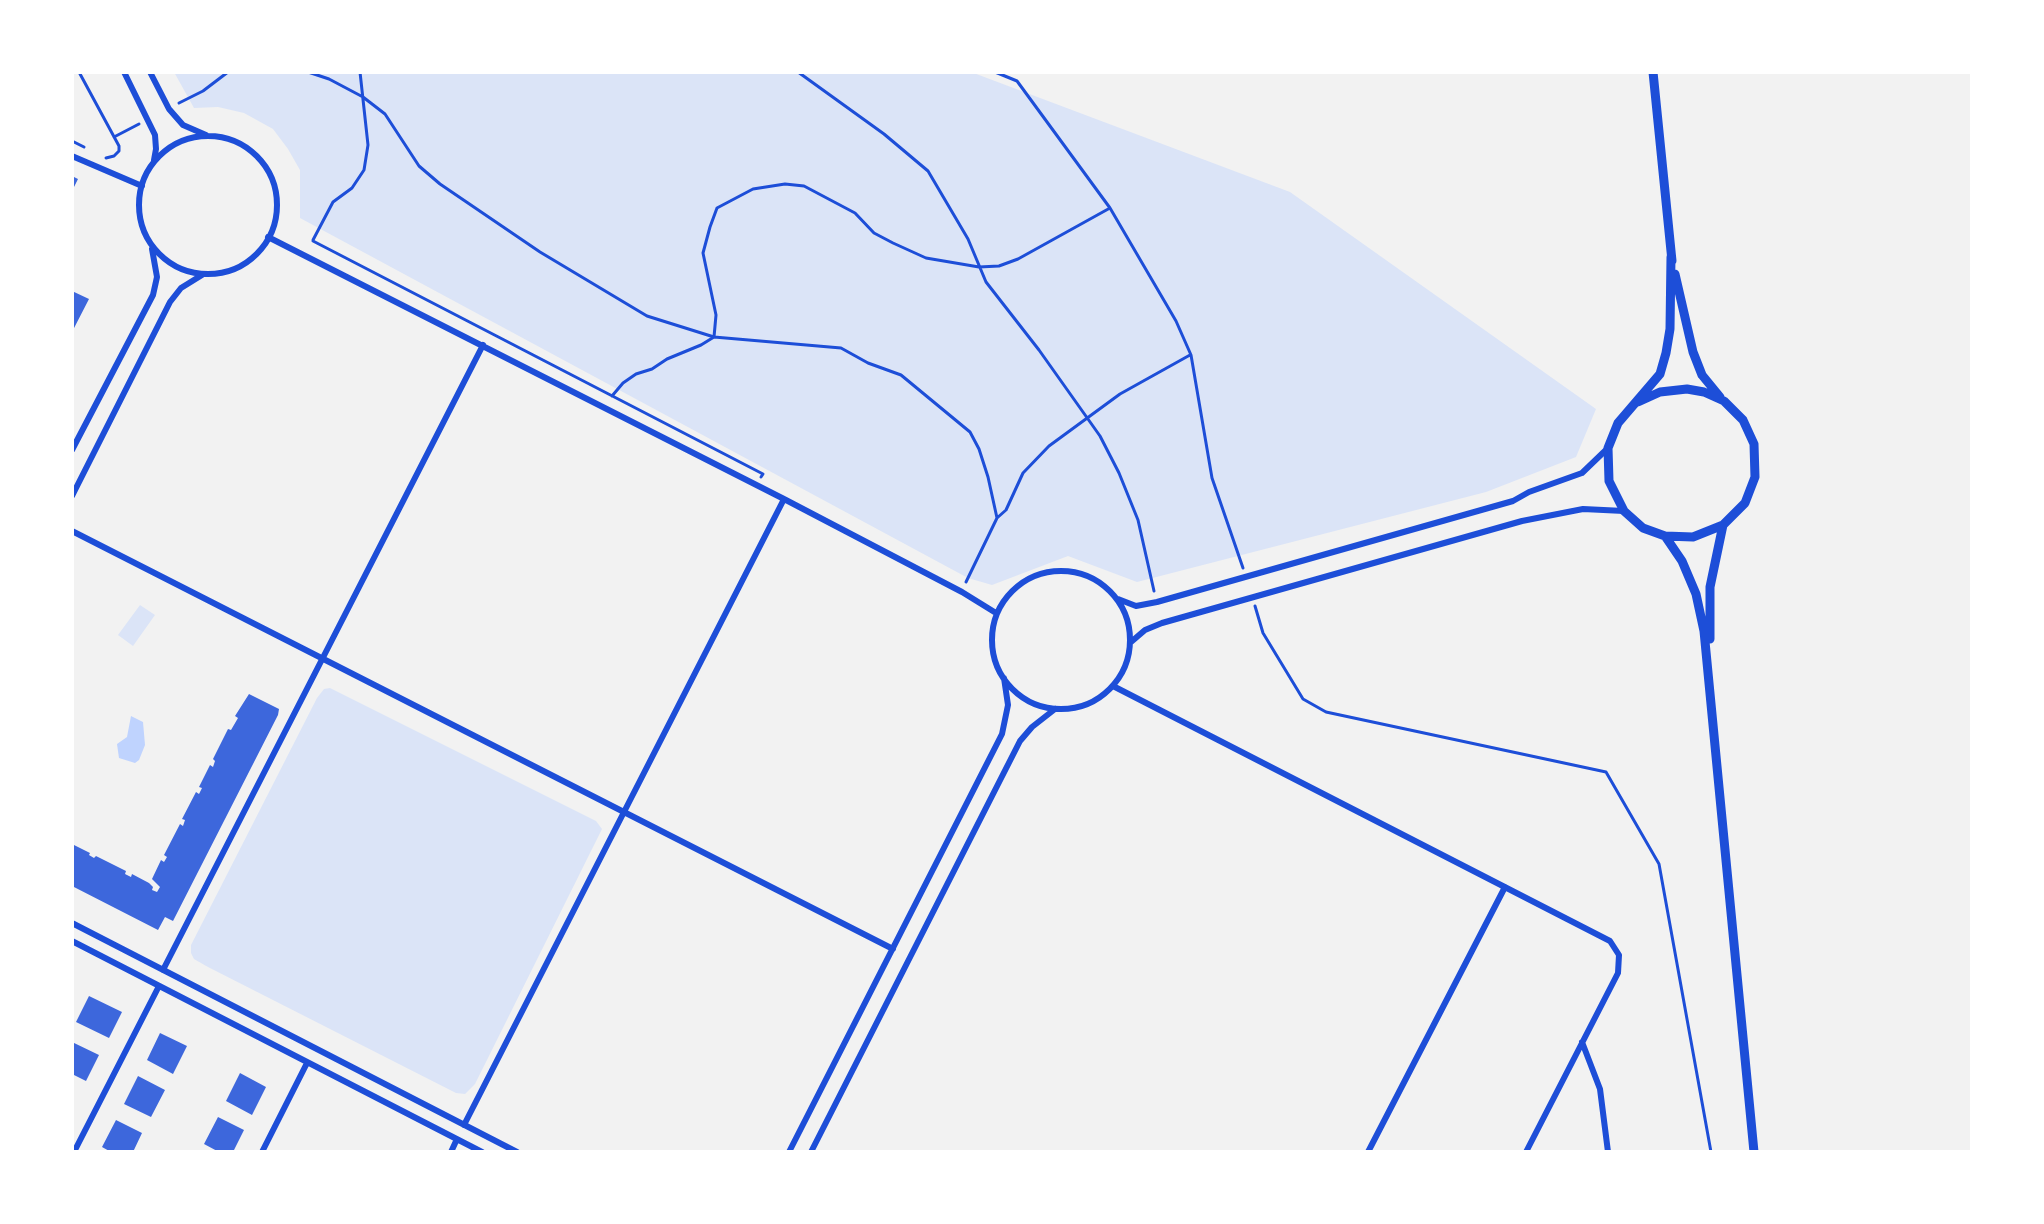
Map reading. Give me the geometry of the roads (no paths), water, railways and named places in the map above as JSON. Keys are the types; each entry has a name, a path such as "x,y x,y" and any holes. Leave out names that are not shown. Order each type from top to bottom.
{"main road":[{"path":"1653,72 1671,257 1670,329 1660,374 1618,423 1608,448 1609,481 1624,511 1644,528 1665,536 1693,537 1723,525 1745,503 1755,477 1754,444 1743,420 1702,375 1693,352 1671,257"},
{"path":"1638,402 1660,392 1687,389 1704,392 1724,401"},
{"path":"1723,525 1710,587 1711,674 1754,1152"},
{"path":"1665,536 1682,561 1696,594 1711,674"}],"street":[{"path":"124,72 155,135 156,149 152,165"},
{"path":"150,72 169,109 183,125 206,135 232,140 246,147 265,165 273,180 278,202 276,223 262,249 246,264 218,274 202,274 179,269 159,255 142,229 138,206 142,186 158,156 182,140 206,135"},
{"path":"72,156 142,186"},
{"path":"268,237 757,485 962,592 996,613"},
{"path":"72,450 153,295 157,277 150,243"},
{"path":"72,496 170,302 181,288 202,274"},
{"path":"163,970 483,345"},
{"path":"1118,599 1126,615 1131,642 1129,657 1113,686 1099,698 1071,709 1055,709 1032,703 1012,690 995,664 991,640 996,613 1011,591 1035,575 1059,570 1085,574 1099,582 1118,599 1136,606 1157,602 1514,501 1529,492 1582,473 1608,448"},
{"path":"464,1125 784,499"},
{"path":"1131,642 1144,630 1162,623 1522,521 1583,509 1624,511"},
{"path":"72,531 892,949"},
{"path":"789,1152 1002,734 1008,705 1004,678"},
{"path":"1113,686 1610,941 1619,955 1618,973 1526,1152"},
{"path":"811,1152 1020,741 1038,721 1055,709"},
{"path":"1368,1152 1505,887"},
{"path":"72,923 517,1152"},
{"path":"72,942 482,1152"},
{"path":"74,1152 159,986"},
{"path":"1582,1042 1600,1089 1608,1152"},
{"path":"262,1152 307,1063"},
{"path":"451,1152 457,1139"}],"water":[{"path":"131,716 143,722 145,745 139,760 135,763 119,758 117,744 127,737"}]}
